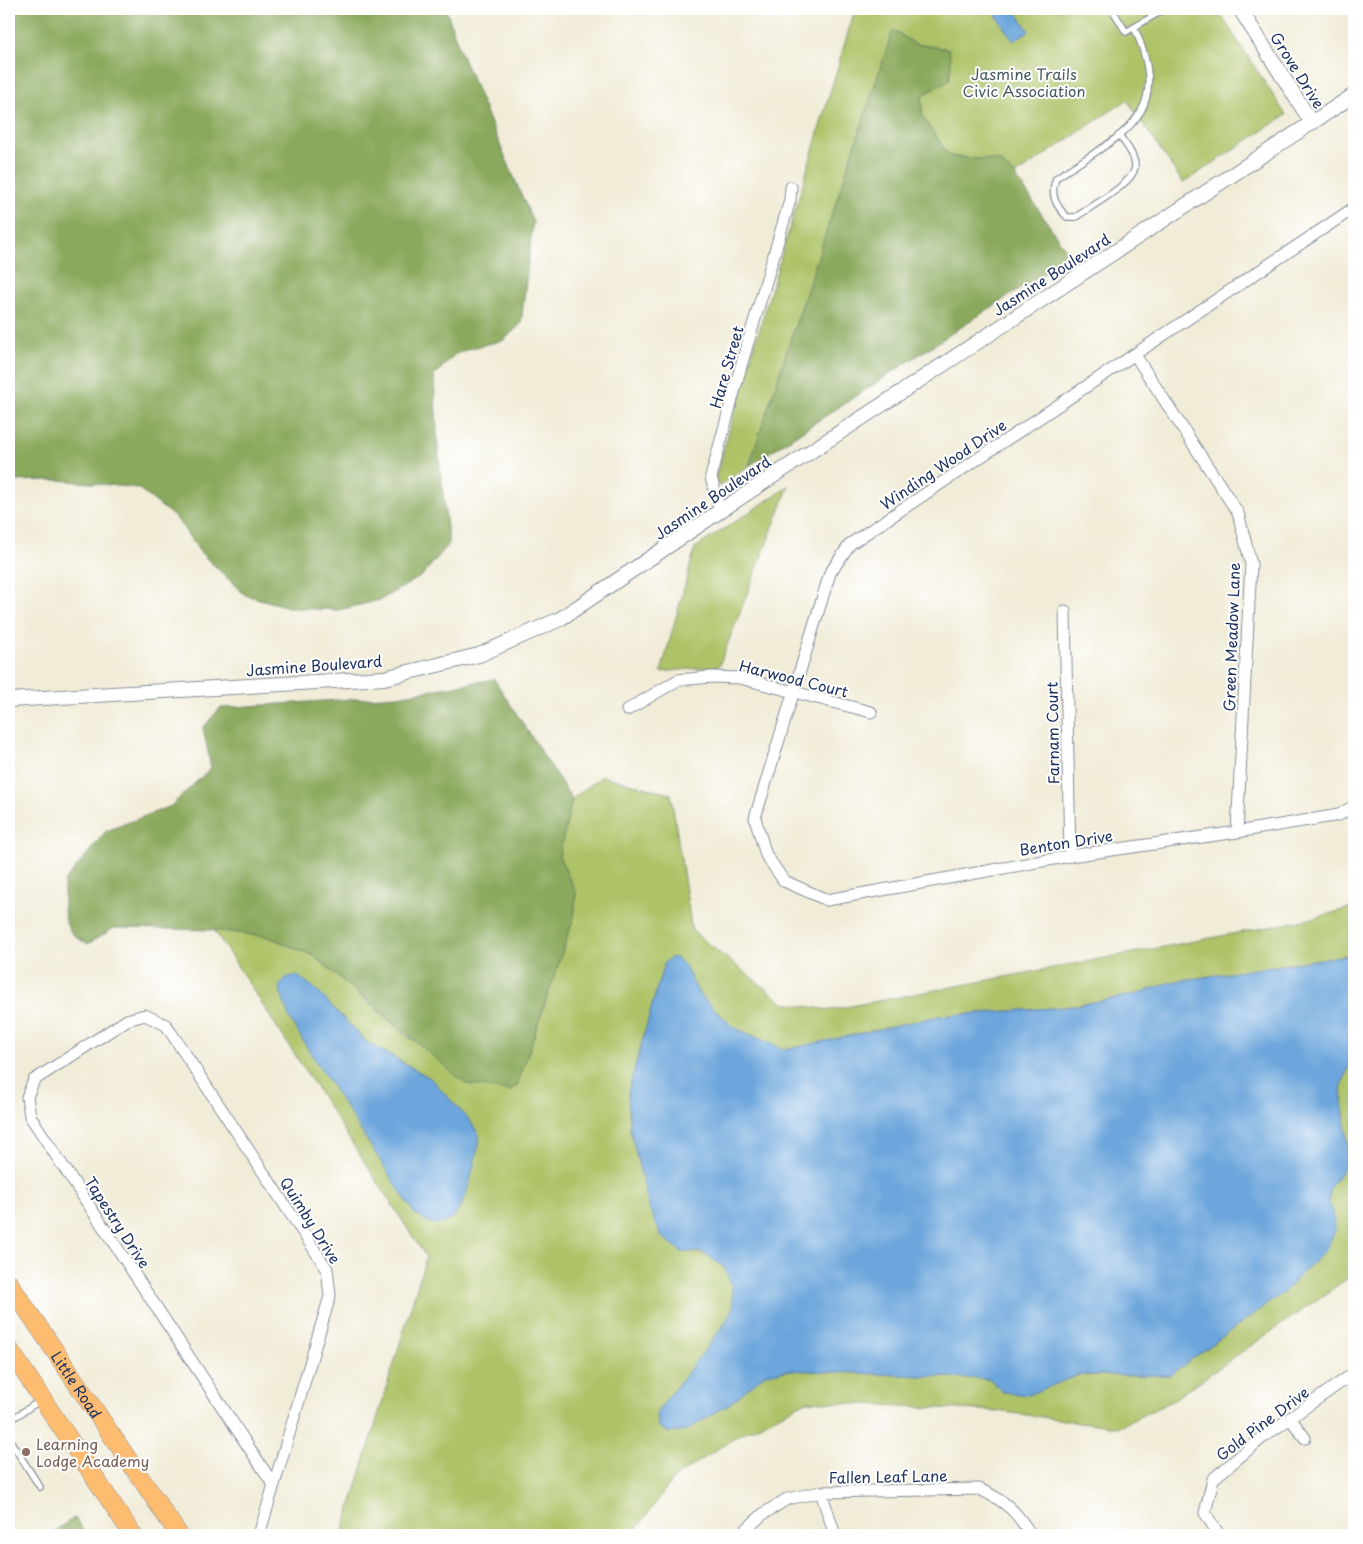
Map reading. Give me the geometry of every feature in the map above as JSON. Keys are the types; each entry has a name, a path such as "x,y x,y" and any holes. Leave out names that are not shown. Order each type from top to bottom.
{"main road":[{"name":"Little Road","path":"9,1283 180,1535"},
{"path":"9,1348 133,1535"}],"street":[{"name":"Grove Drive","path":"1240,9 1312,123"},
{"name":"Jasmine Boulevard","path":"9,700 384,678 479,655 560,619 720,510 1354,96"},
{"name":"Hare Street","path":"720,510 711,477 790,200 791,187"},
{"name":"Winding Wood Drive","path":"784,881 766,855 755,818 795,693 830,573 850,544 1354,208"},
{"name":"Green Meadow Lane","path":"1135,355 1238,513 1251,564 1237,832"},
{"name":"Farnam Court","path":"1065,610 1070,856"},
{"name":"Harwood Court","path":"627,710 678,680 711,677 740,678 871,712"},
{"name":"Benton Drive","path":"784,881 827,900 1070,856 1339,815 1354,806"},
{"name":"Tapestry Drive","path":"145,1015 126,1020 34,1080 28,1097 30,1116 273,1484"},
{"name":"Quimby Drive","path":"145,1015 166,1025 327,1269 330,1296 259,1535"},
{"name":"Gold Pine Drive","path":"1220,1535 1205,1513 1213,1479 1290,1418 1354,1372"},
{"path":"1290,1418 1305,1438"},
{"name":"Fallen Leaf Lane","path":"740,1535 763,1514 788,1499 821,1492 980,1489 1001,1499 1019,1516 1031,1535"},
{"path":"821,1492 835,1535"}],"lane":[{"path":"1112,9 1126,32 1165,9"},
{"path":"1119,135 1134,157 1135,167 1133,175 1126,183 1076,217 1067,217 1054,200 1052,188 1056,178 1128,128 1144,108 1150,91 1147,62 1134,27"},
{"path":"9,1421 42,1399"},
{"path":"9,1439 40,1487"}],"green space":[{"path":"9,9 446,9 459,48 533,222 521,324 504,340 468,349 454,355 434,376 438,449 449,544 422,576 380,600 339,610 292,608 245,595 200,552 177,519 138,488 59,480 9,481"},
{"name":"Jasmine Trails Civic Association","path":"855,9 1217,9 1286,115 1183,183 1127,100 1015,175 999,161 949,156 922,116 922,95 949,81 949,49 915,44 893,30 749,466 719,486 715,478"},
{"path":"893,30 915,44 949,49 951,65 949,81 922,95 922,116 949,156 999,161 1015,175 1070,256 749,466"},
{"path":"789,486 719,666 661,672 695,548"},
{"path":"494,679 572,799 559,856 576,893 574,917 517,1086 510,1091 466,1084 314,956 269,937 214,930 114,928 88,944 78,939 67,926 64,911 64,882 106,831 171,806 211,768 203,728 220,708 397,696"},
{"path":"602,776 671,794 692,931 784,1003 830,1010 1306,920 1354,907 1354,954 1172,982 1134,995 1066,1007 939,1016 785,1050 733,1027 699,994 684,965 660,977 628,1093 630,1129 682,1252 702,1254 719,1263 724,1268 728,1278 733,1298 733,1307 722,1328 700,1359 657,1412 669,1433 687,1430 729,1404 765,1374 789,1370 990,1379 1003,1392 1054,1384 1078,1375 1170,1375 1334,1218 1329,1204 1330,1187 1345,1166 1348,1149 1341,1090 1354,1048 1354,1274 1170,1402 1118,1427 996,1411 807,1401 736,1437 674,1478 632,1535 342,1535 426,1257 214,930 269,937 314,956 408,1037 510,1091 517,1086 574,917 576,893 559,856 572,799","holes":["313,987 367,1042 430,1078 470,1121 479,1135 479,1144 460,1210"]},
{"path":"74,1518 86,1535 48,1535"}],"water":[{"path":"1007,9 1014,9 1029,31 1013,41 996,15"},
{"path":"1354,954 1354,1048 1341,1090 1348,1149 1345,1166 1330,1187 1329,1204 1334,1218 1335,1231 1326,1249 1284,1292 1170,1375 1078,1375 1029,1395 1003,1392 990,1379 789,1370 765,1374 729,1404 687,1430 669,1433 658,1426 657,1412 724,1325 733,1308 732,1286 724,1267 703,1252 682,1252 661,1236 649,1207 630,1129 628,1093 664,963 672,957 678,959 684,965 699,994 733,1027 785,1050 939,1016 1066,1007 1134,995 1172,982"},
{"path":"296,975 313,987 366,1042 430,1078 470,1121 479,1135 479,1144 467,1190 461,1205 453,1217 443,1223 430,1223 414,1213 289,1017 279,987 286,978"}],"place":[{"name":"Learning Lodge Academy","path":"26,1452"}]}
